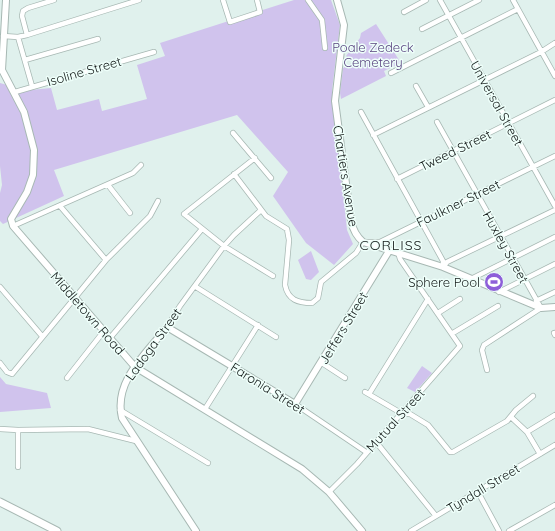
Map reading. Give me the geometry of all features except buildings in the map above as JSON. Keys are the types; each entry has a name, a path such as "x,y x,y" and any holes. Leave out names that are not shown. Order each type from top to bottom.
{"main road":[{"path":"0,502 57,531"}],"street":[{"path":"6,0 3,7 2,70 15,92 24,112 34,150 32,175 27,192 11,219 13,226 134,173 140,165"},
{"path":"27,35 22,16 23,11 54,0"},
{"path":"3,36 18,37 27,35 139,0"},
{"path":"224,0 230,22 260,12 257,0"},
{"path":"308,0 322,20 325,48"},
{"name":"Chartiers Avenue","path":"337,0 344,25 335,101 351,221 354,232 363,242 442,267 470,280 541,308 555,307"},
{"path":"404,12 426,0"},
{"name":"Universal Street","path":"440,0 555,206"},
{"path":"422,29 479,0"},
{"path":"513,0 555,76"},
{"path":"391,73 518,9"},
{"path":"18,37 32,86"},
{"path":"25,60 98,39"},
{"path":"373,135 541,52 555,43"},
{"name":"Isoline Street","path":"15,92 154,52"},
{"path":"416,86 428,107"},
{"name":"Tweed Street","path":"397,179 555,100"},
{"path":"361,112 443,262 442,267"},
{"name":"Huxley Street","path":"437,122 541,308"},
{"path":"234,133 271,178"},
{"name":"Faulkner Street","path":"363,242 380,242 555,156"},
{"path":"255,158 184,214 224,246 273,276"},
{"path":"234,174 266,216 284,226 289,233 285,285 287,292 296,301 312,303 318,298 321,282 345,264 356,253 363,242"},
{"path":"108,185 130,213"},
{"path":"0,363 7,372 12,374 106,260 150,216 158,201"},
{"path":"60,206 106,260"},
{"name":"Ladoga Street","path":"196,531 122,418 120,410 120,394 135,367 167,327 180,306 196,287 224,246 234,234 261,210"},
{"path":"442,267 447,262 555,210"},
{"name":"Middletown Road","path":"13,226 135,367 289,460 329,492 362,531"},
{"path":"110,338 202,229"},
{"path":"470,280 555,237"},
{"name":"Jeffers Street","path":"296,404 389,251"},
{"path":"398,252 400,259 453,333 498,306"},
{"path":"499,292 555,264"},
{"path":"0,287 42,336"},
{"path":"196,287 276,337"},
{"path":"536,301 555,292"},
{"path":"428,299 367,393 401,413 410,414 428,424 450,452 485,435 511,417 514,411 533,396"},
{"path":"438,313 460,299"},
{"path":"487,370 482,350 484,345 541,308"},
{"path":"205,409 258,325"},
{"name":"Faronia Street","path":"167,327 296,404 366,452"},
{"path":"67,378 104,331"},
{"name":"Mutual Street","path":"329,492 376,442 460,346 453,333"},
{"path":"322,363 345,378"},
{"path":"120,410 208,463"},
{"path":"527,432 555,415"},
{"path":"511,417 527,432 540,454"},
{"path":"0,429 88,429 136,441"},
{"path":"18,430 18,467"},
{"path":"376,442 436,516"},
{"name":"Tyndall Street","path":"411,531 555,445"},
{"path":"478,492 499,531"},
{"path":"509,531 555,504"}],"green space":[{"path":"294,0 331,0 340,25 332,90 347,230 353,244 334,265 306,243 273,196 288,172 237,115 54,170 64,196 3,224 0,221 0,193 2,185 0,166 0,83 7,85 11,92 51,88 57,110 99,99 102,111 147,99 137,65 165,56 160,43"},
{"name":"Poale Zedeck Cemetery","path":"376,24 401,63 384,71 386,76 341,99 340,93 343,68 354,62 346,56 360,38 361,33"},
{"path":"311,251 319,272 311,280 306,279 298,260"},
{"path":"422,366 432,373 415,392 407,388"},
{"path":"0,377 6,384 47,393 51,408 0,412"}],"place":[{"name":"Sphere Pool","path":"494,282"}],"district":[{"name":"CORLISS","path":"391,245"}]}
